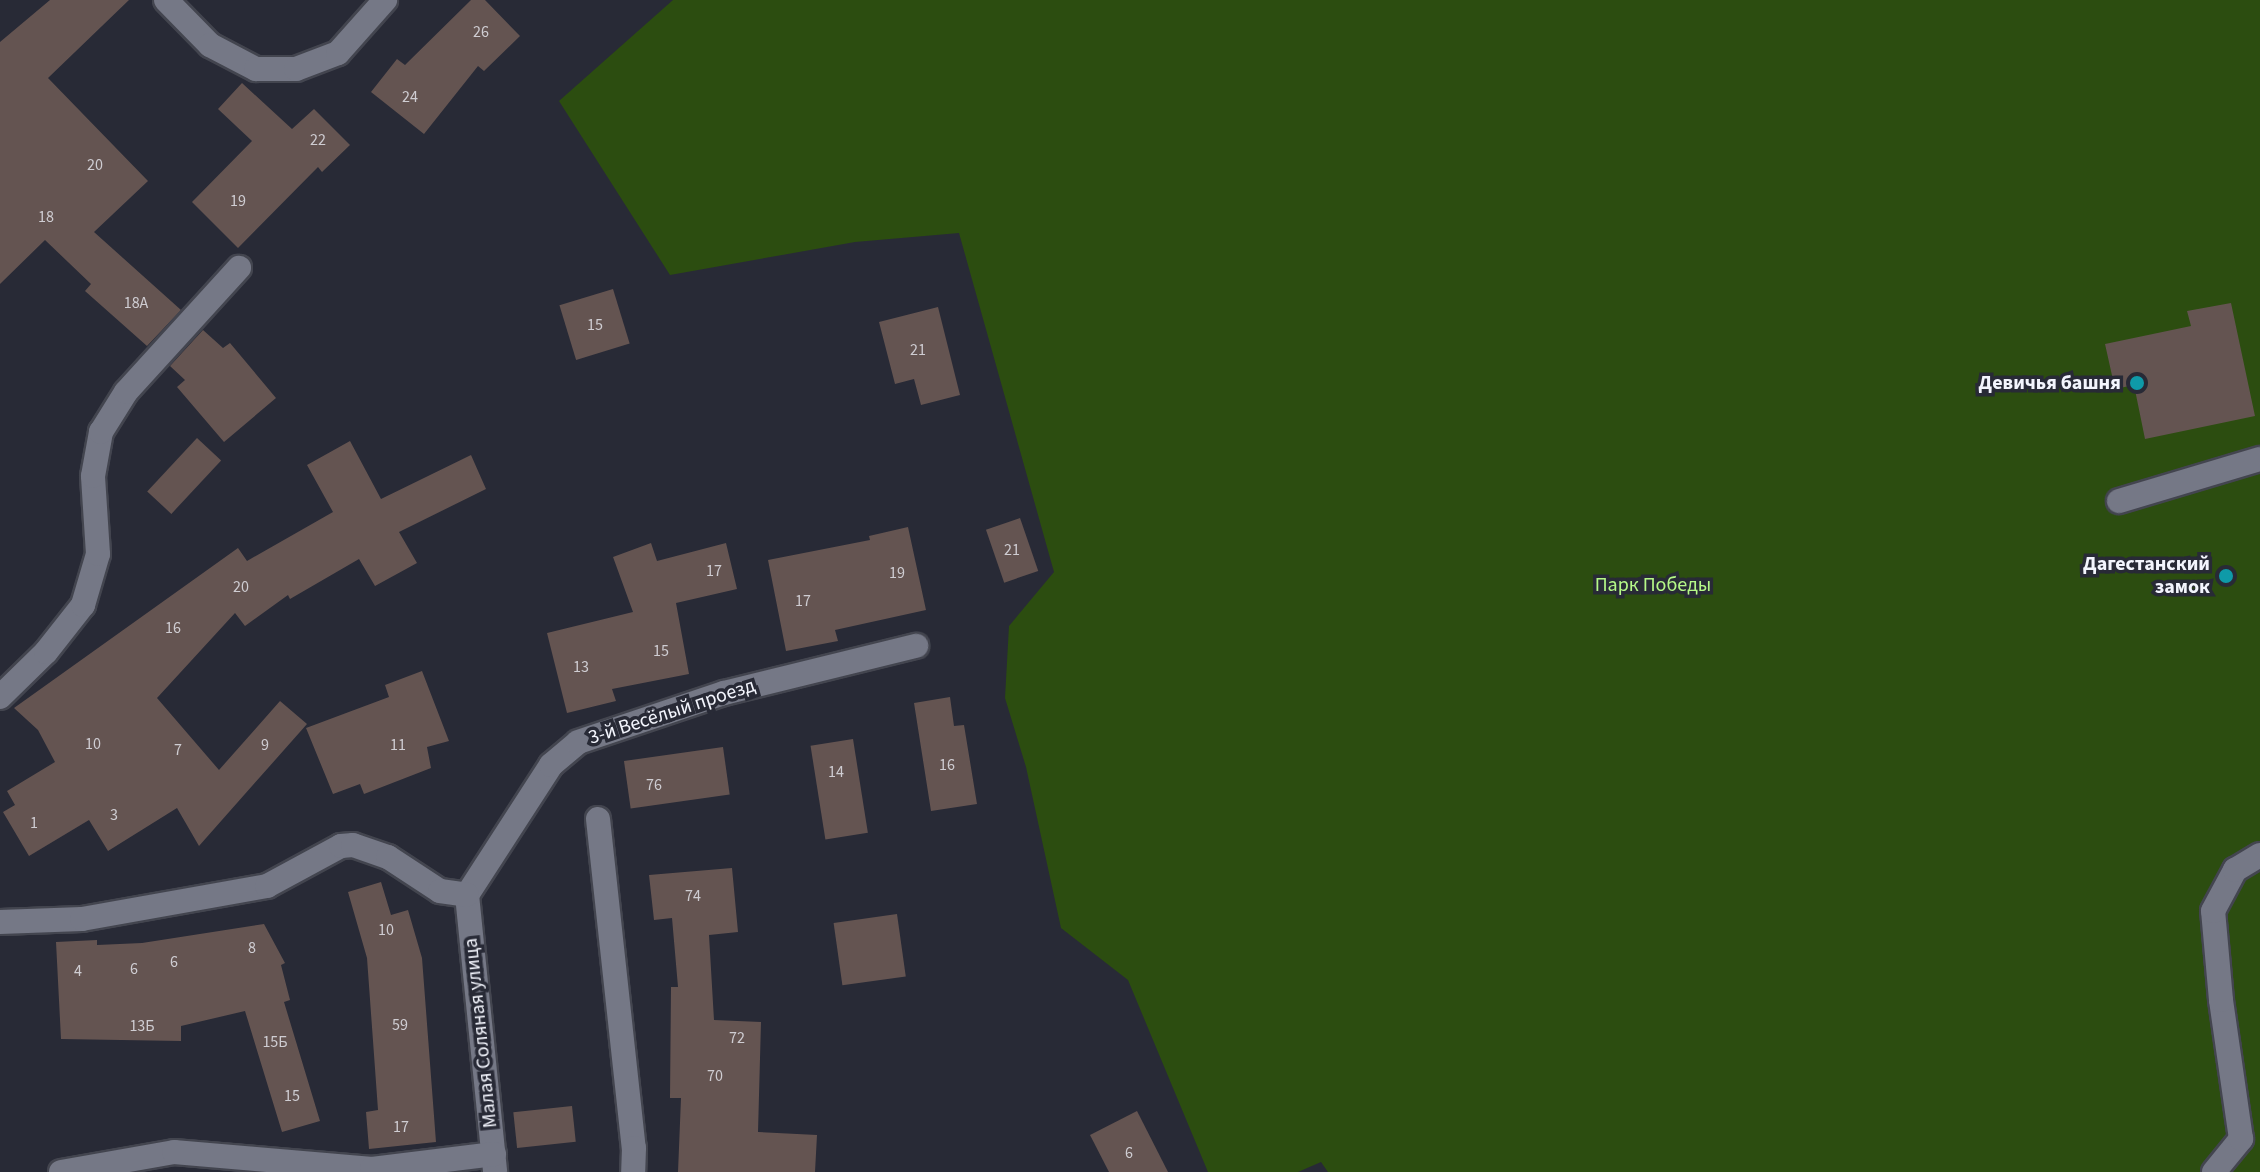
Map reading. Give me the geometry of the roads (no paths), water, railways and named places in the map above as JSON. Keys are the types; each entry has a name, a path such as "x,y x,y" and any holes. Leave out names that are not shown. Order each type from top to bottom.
{"street":[{"path":"166,0 210,45 256,69 296,69 338,53 385,0"},
{"path":"0,697 46,652 83,605 98,554 93,476 101,432 126,392 239,268"},
{"path":"2119,501 2260,459"},
{"name":"3-й Весёлый проезд","path":"467,895 551,765 578,742 724,693 916,646"},
{"path":"598,819 633,1172"},
{"path":"0,922 82,919 267,886 341,846 353,845 388,857 440,891 467,895"},
{"path":"2214,1172 2241,1139 2221,1000 2213,911 2235,870 2260,855"},
{"name":"Малая Соляная улица","path":"467,895 495,1163"},
{"path":"61,1172 174,1152 329,1168 495,1163"}],"place":[{"name":"Девичья башня","path":"2137,383"},
{"name":"Дагестанский замок","path":"2226,576"}],"park label":[{"name":"Парк Победы","path":"1653,585"}]}
